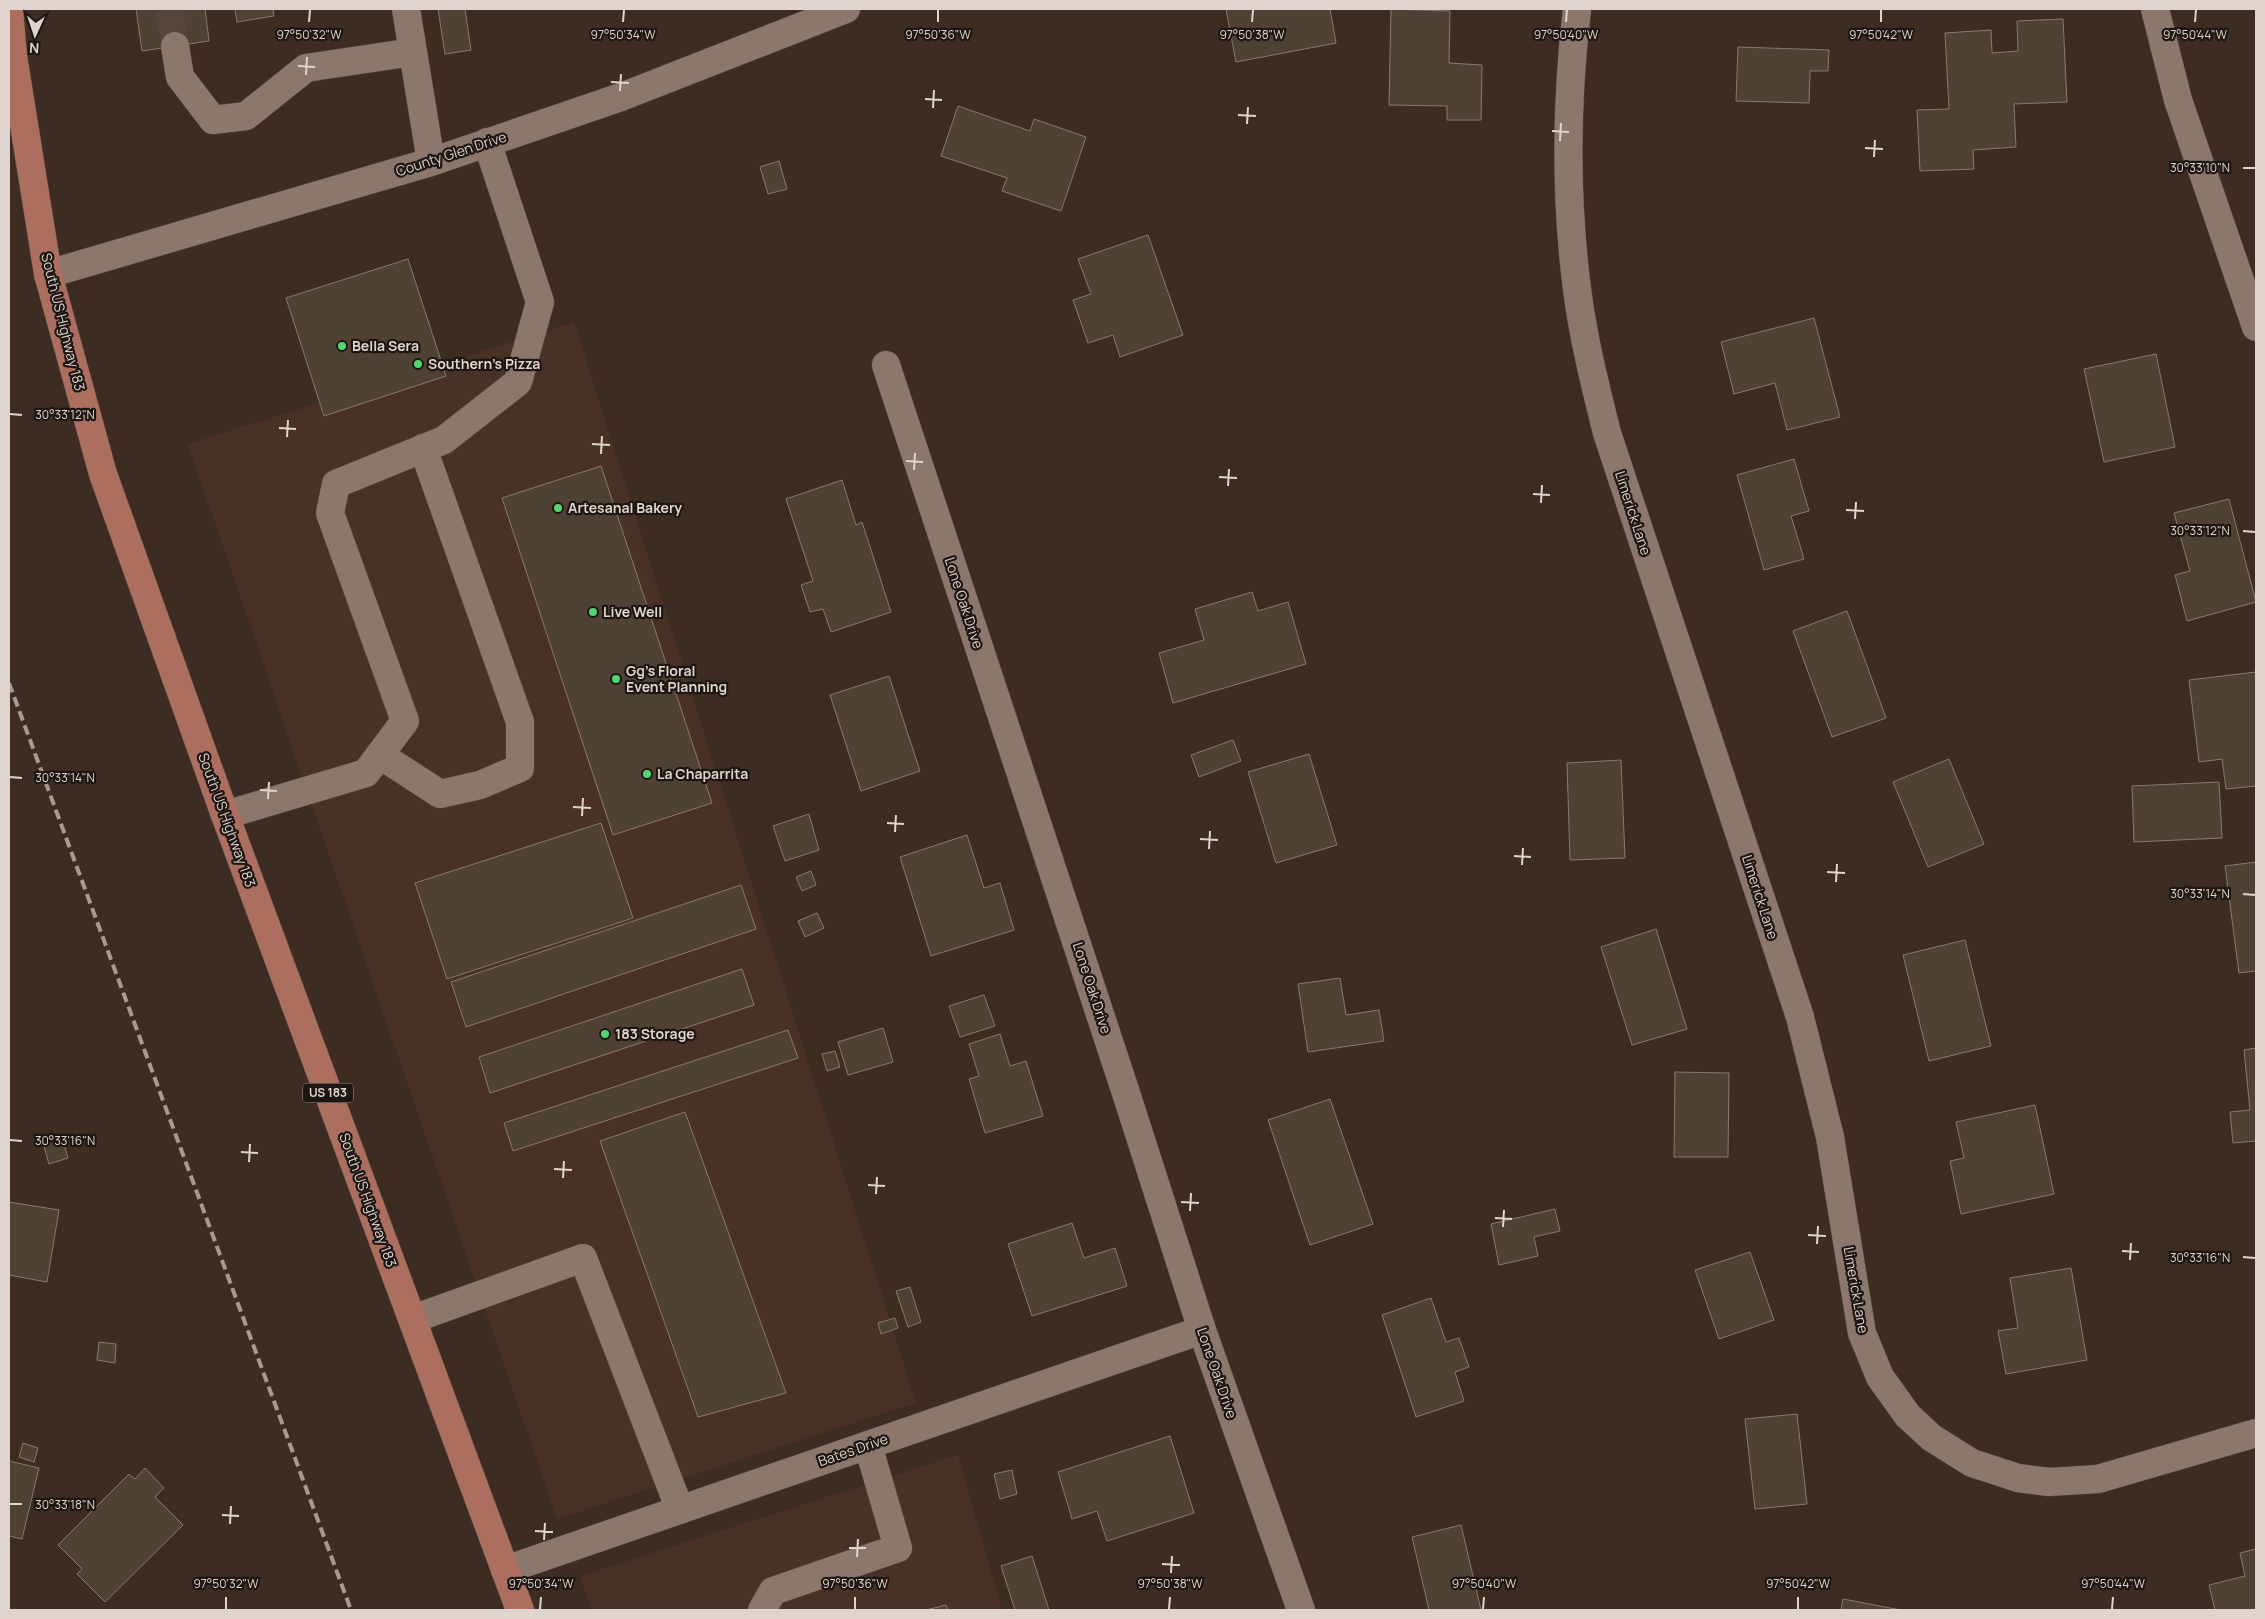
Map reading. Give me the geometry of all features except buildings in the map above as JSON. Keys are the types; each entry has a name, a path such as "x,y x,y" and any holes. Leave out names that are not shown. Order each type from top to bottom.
{"main road":[{"name":"South US Highway 183","path":"9,9 13,56 48,274 103,474 225,815 520,1610"}],"street":[{"path":"406,9 431,162"},
{"name":"County Glen Drive","path":"48,274 431,162 621,97 846,9"},
{"name":"Limerick Lane","path":"1577,9 1570,78 1568,142 1570,216 1577,290 1590,362 1607,433 1800,1017 1830,1137 1862,1333 1880,1377 1908,1416 1932,1438 1972,1463 2018,1478 2049,1482 2098,1479 2256,1432"},
{"path":"2155,9 2178,100 2256,327"},
{"path":"175,46 180,77 213,120 246,116 306,68 413,52"},
{"path":"225,815 366,773 405,721 330,513 336,484 444,440 518,382 540,302 487,142"},
{"name":"Lone Oak Drive","path":"886,365 1126,1093 1202,1330 1300,1610"},
{"path":"380,755 440,794 480,786 520,768 520,722 423,448"},
{"path":"413,1319 583,1258 680,1510"},
{"name":"Bates Drive","path":"505,1570 1202,1330"},
{"path":"762,1610 773,1591 898,1548 868,1445"}],"shaded area":[{"path":"574,322 916,1403 557,1519 188,444"},
{"path":"958,1455 1002,1610 592,1610 580,1576"}],"tunnel":[{"path":"169,9 175,46"}],"railway":[{"path":"9,683 351,1610"}],"place":[{"name":"Bella Sera","path":"342,346"},
{"name":"Southern's Pizza","path":"418,364"},
{"name":"Artesanal Bakery","path":"558,508"},
{"name":"Live Well","path":"593,612"},
{"name":"Gg's Floral Event Planning","path":"616,679"},
{"name":"La Chaparrita","path":"647,774"},
{"name":"183 Storage","path":"605,1034"}]}
